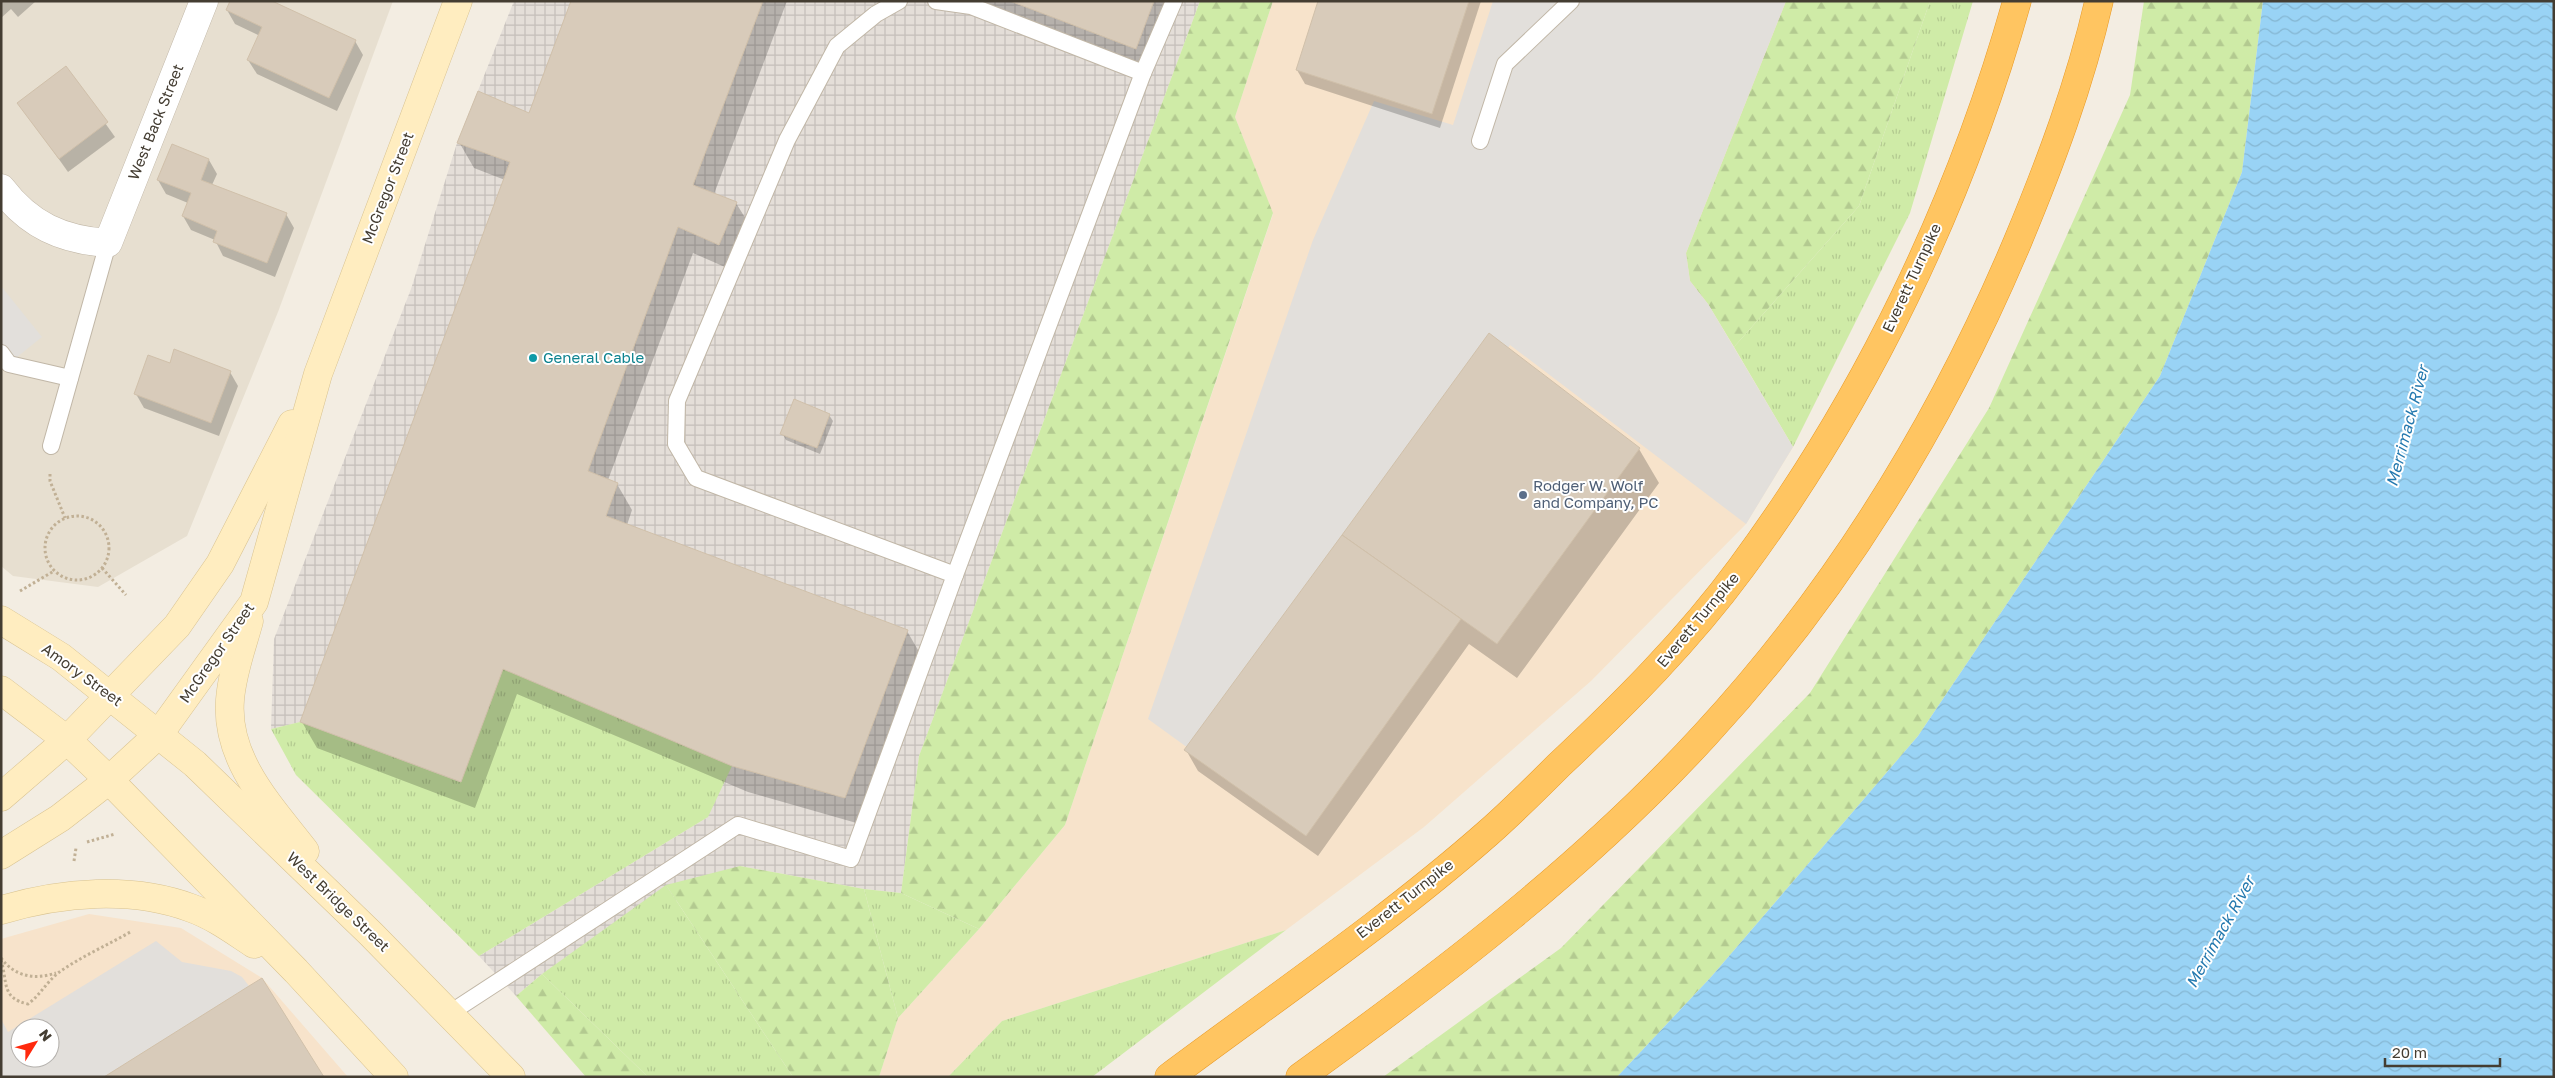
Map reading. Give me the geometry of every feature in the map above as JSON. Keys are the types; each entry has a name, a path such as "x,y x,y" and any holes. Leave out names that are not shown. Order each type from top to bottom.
{"highway":[{"name":"Everett Turnpike","path":"1169,1077 1418,891 1488,833 1620,708 1682,641 1739,571 1791,497 1839,420 1922,258 1958,176 1990,91 2017,1"},
{"path":"1300,1077 1401,1005 1540,892 1609,832 1705,736 1792,633 1871,523 1940,406 2000,284 2052,161 2092,32 2099,1"}],"main road":[{"name":"McGregor Street","path":"1,855 60,818 109,780 159,734 254,602 318,374 458,1"},
{"name":"McGregor Street","path":"1,797 67,740 177,626 220,564 318,374"},
{"path":"254,602 233,677 230,700 230,722 244,768 266,801 371,934"},
{"name":"Amory Street","path":"1,620 61,657 159,734"},
{"path":"1,690 67,740 109,780 296,971 394,1077"},
{"name":"West Bridge Street","path":"159,734 195,764 371,934 450,1012 511,1077"},
{"path":"1,910 19,904 92,894 144,895 191,908 220,921 296,971"}],"street":[{"name":"West Back Street","path":"108,242 204,1"},
{"path":"1,188 14,204 58,234 83,241 108,242"}],"lane":[{"path":"899,1 876,14 837,46 787,140 677,401 676,444 696,478 955,575"},
{"path":"936,1 971,6 1143,73"},
{"path":"450,1012 738,825 852,859 955,575 1143,73 1174,1"},
{"path":"1480,141 1505,64 1570,1"},
{"path":"51,446 108,242"},
{"path":"1,353 10,364 70,378"}],"path":[{"path":"51,446 50,481 64,518"},
{"path":"75,515 86,516 95,521 102,528 109,548 102,568 94,575 84,579 63,577 54,571 48,562 45,541 48,531 64,518 75,515"},
{"path":"102,568 126,595"},
{"path":"19,591 54,571"},
{"path":"84,843 116,834"},
{"path":"1,959 7,966 23,976 41,978 59,972 134,930"},
{"path":"1,959 7,993 15,1001 28,1004 39,996 46,984 59,972"}],"shaded area":[{"path":"1,1 393,1 278,312 187,536 98,587 13,576 1,566"},
{"path":"514,1 1200,1 919,756 901,893 864,889 740,866 542,974 516,996 479,956 708,817 461,782 301,722 271,729 274,639 411,289 457,143"},
{"path":"1273,1 1786,1 1775,32 1708,304 1793,447 1746,524 1591,681 1424,827 1286,930 1002,1021 948,1077 879,1077 898,1018 979,929 1065,825 1273,214 1235,117"},
{"path":"1493,1 1786,1 1686,253 1690,281 1708,304 1793,447 1746,524 1510,345 1206,761 1148,719 1313,240 1374,101 1453,125"},
{"path":"1,286 42,337 1,370"},
{"path":"89,914 181,928 262,978 348,1077 1,1077 1,939"},
{"path":"156,941 182,962 231,971 242,977 249,986 104,1077 1,1077 1,1019 8,1032 10,1031 10,1068 60,1068 60,1018 31,1018"}],"green space":[{"path":"1200,1 1273,1 1235,117 1273,213 1065,825 979,929 901,893 919,756"},
{"path":"1786,1 1930,1 1859,206 1734,347 1708,304 1690,281 1686,253"},
{"path":"1930,1 1973,1 1910,213 1793,447 1734,347 1859,206"},
{"path":"2144,1 2263,1 2242,172 2160,376 1918,736 1711,977 1617,1077 1383,1077 1561,948 1810,693 1989,408 2130,95"},
{"path":"503,669 732,766 708,817 479,956 296,775 271,729 300,722 460,782"},
{"path":"740,866 864,889 898,1018 879,1077 793,1077 666,885"},
{"path":"666,885 793,1077 648,1077 542,974"},
{"path":"864,889 901,893 979,929 898,1018"},
{"path":"1286,930 1092,1077 948,1077 1002,1021"},
{"path":"542,974 648,1077 586,1077 516,996"}],"water":[{"name":"Merrimack River","path":"2263,1 2554,1 2554,1077 1617,1077 1711,977 1918,736 2160,376 2242,172"}],"building":[{"path":"230,1 272,1 356,40 329,98 247,60 262,27 226,10"},
{"name":"General Cable","path":"571,1 763,1 693,185 737,202 719,245 678,227 588,471 618,483 606,516 908,630 845,798 732,766 503,669 461,782 300,722 510,162 457,143 478,91 529,113"},
{"path":"1010,1 1154,1 1136,49"},
{"path":"1318,1 1469,1 1432,114 1296,70"},
{"path":"66,66 108,122 59,159 17,103"},
{"path":"172,144 209,159 201,180 287,213 267,263 213,242 217,231 182,216 191,193 157,180"},
{"path":"1489,333 1640,448 1497,644 1342,535"},
{"path":"174,349 231,371 211,423 134,394 148,355 170,363"},
{"path":"794,399 830,414 817,448 780,434"},
{"path":"1342,535 1461,619 1306,836 1184,750"},
{"path":"262,978 324,1077 104,1077 249,986"}],"place":[{"name":"General Cable","path":"533,358"},
{"name":"Rodger W. Wolf and Company, PC","path":"1523,495"}]}
